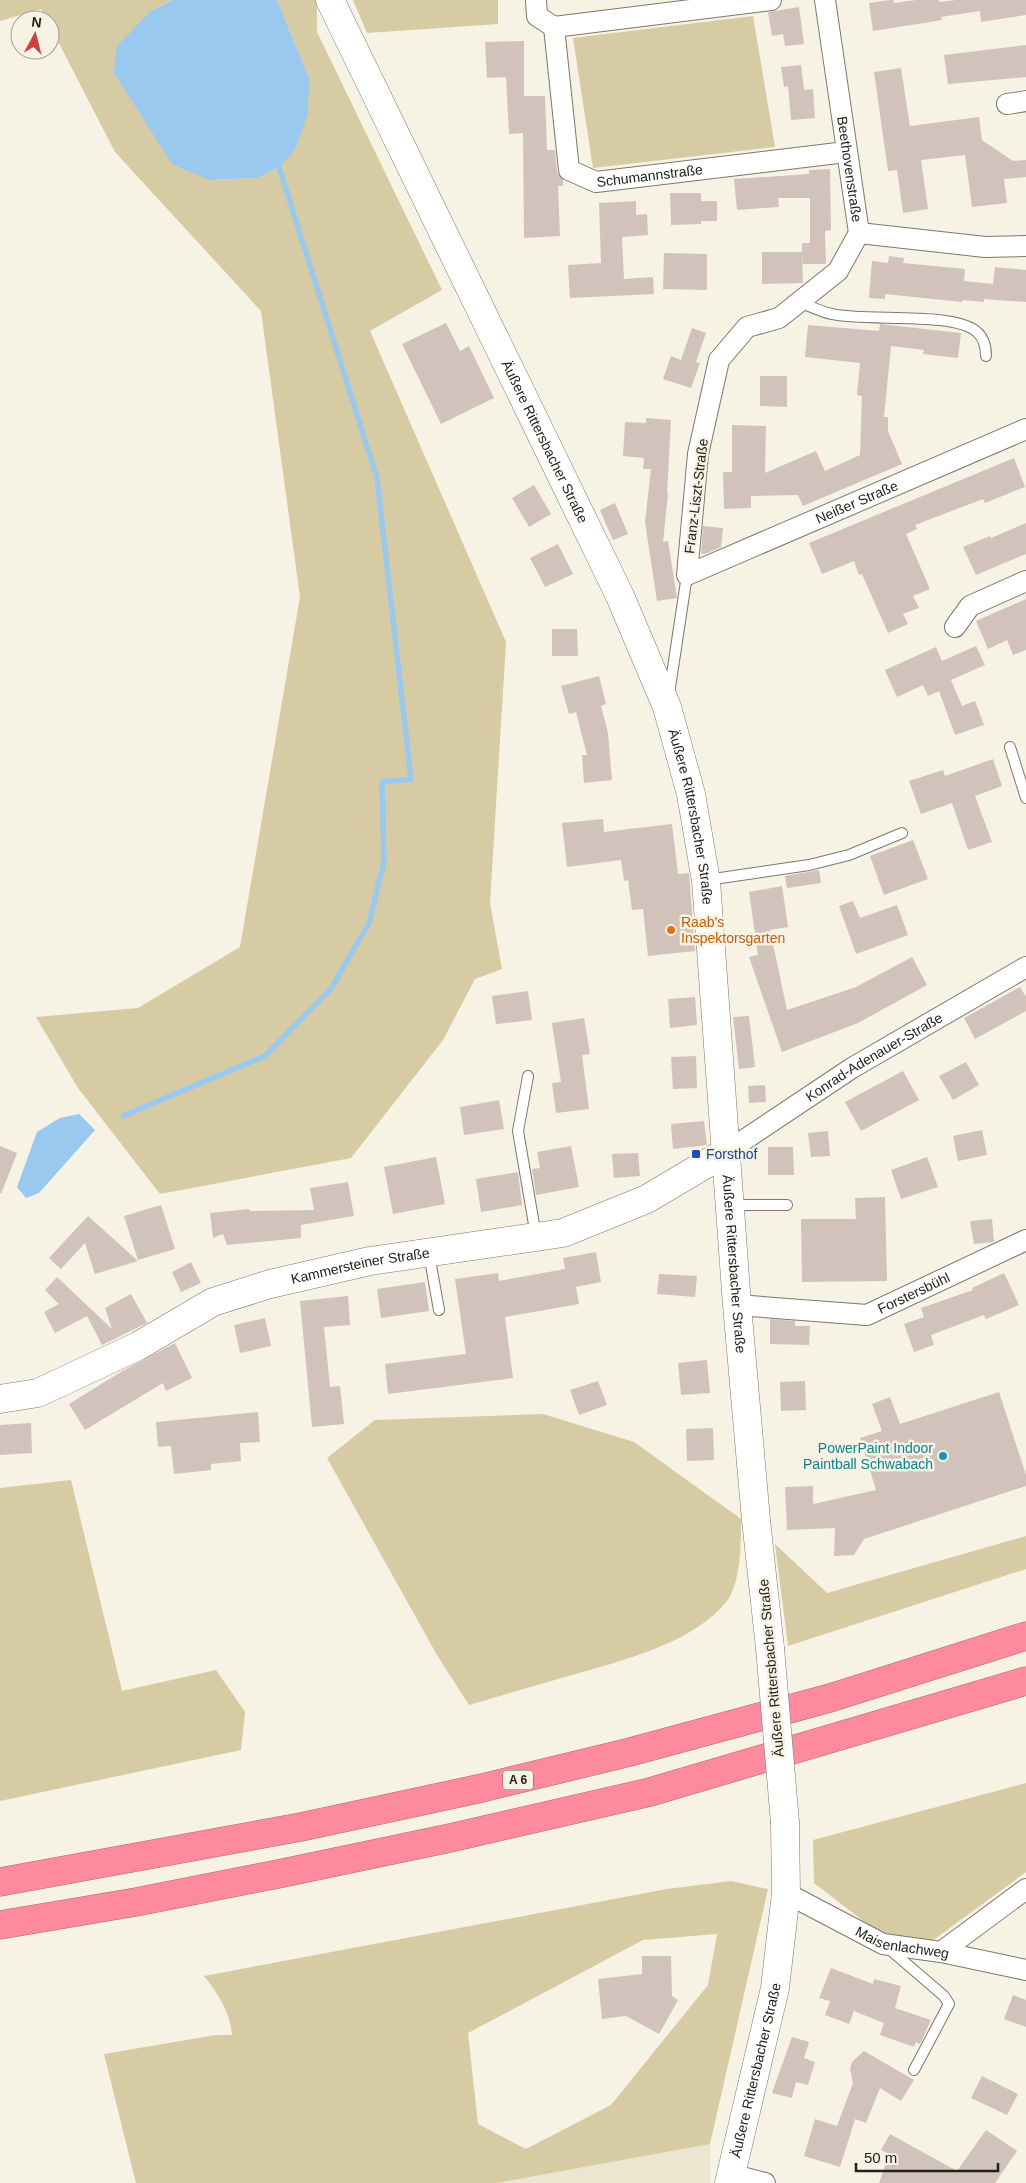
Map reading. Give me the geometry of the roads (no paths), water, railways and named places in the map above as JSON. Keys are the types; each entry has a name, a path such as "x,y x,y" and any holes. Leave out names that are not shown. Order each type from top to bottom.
{"highway":[{"name":"A 6","path":"0,1882 301,1828 482,1788 630,1752 830,1698 1026,1636"},
{"path":"0,1925 136,1902 278,1874 450,1838 650,1792 1026,1681"}],"main road":[{"name":"Äußere Rittersbacher Straße","path":"330,0 620,596 667,707 691,794 706,881 737,1305 785,1823 786,1893 775,1988 729,2178"},
{"name":"Kammersteiner Straße","path":"0,1399 38,1393 138,1346 213,1302 270,1284 352,1265 564,1233 647,1198 726,1152"}],"street":[{"path":"536,0 537,16 554,27 771,0"},
{"name":"Beethovenstraße","path":"825,0 859,233 985,247 1026,246"},
{"name":"Schumannstraße","path":"554,27 569,170 596,182 846,152"},
{"name":"Franz-Liszt-Straße","path":"687,575 698,454 719,360 748,326 780,318 838,270 859,233"},
{"name":"Neißer Straße","path":"687,575 1026,429"},
{"path":"955,627 970,606 1026,581"},
{"name":"Konrad-Adenauer-Straße","path":"726,1152 852,1068 1026,967"},
{"name":"Forstersbühl","path":"737,1305 867,1315 1026,1240"},
{"path":"941,1952 1026,1890"},
{"name":"Maisenlachweg","path":"786,1893 883,1944 941,1952 1026,1970"},
{"path":"729,2178 765,2183"}],"lane":[{"path":"799,302 833,314 945,321 968,326 977,331 983,339 986,356"},
{"name":"Franz-Liszt-Straße","path":"667,707 687,575"},
{"path":"1010,747 1026,798"},
{"path":"706,881 825,861 849,855 902,833"},
{"path":"528,1076 518,1131 536,1237"},
{"path":"730,1207 746,1205 787,1206"},
{"path":"429,1253 439,1310"},
{"path":"883,1944 944,1996 949,2004 914,2070"}],"water":[{"path":"173,0 277,0 309,78 308,113 295,150 279,167 258,178 209,180 172,164 114,73 117,46 151,11"},
{"path":"79,1114 95,1130 39,1193 26,1198 17,1187 37,1132 60,1118"}],"waterway":[{"path":"123,1116 265,1056 331,989 369,923 384,862 382,782 411,779 377,478 279,167"}],"place":[{"name":"Raab's Inspektorsgarten","path":"671,930"},
{"name":"Forsthof","path":"696,1154"},
{"name":"PowerPaint Indoor Paintball Schwabach","path":"943,1456"}]}
